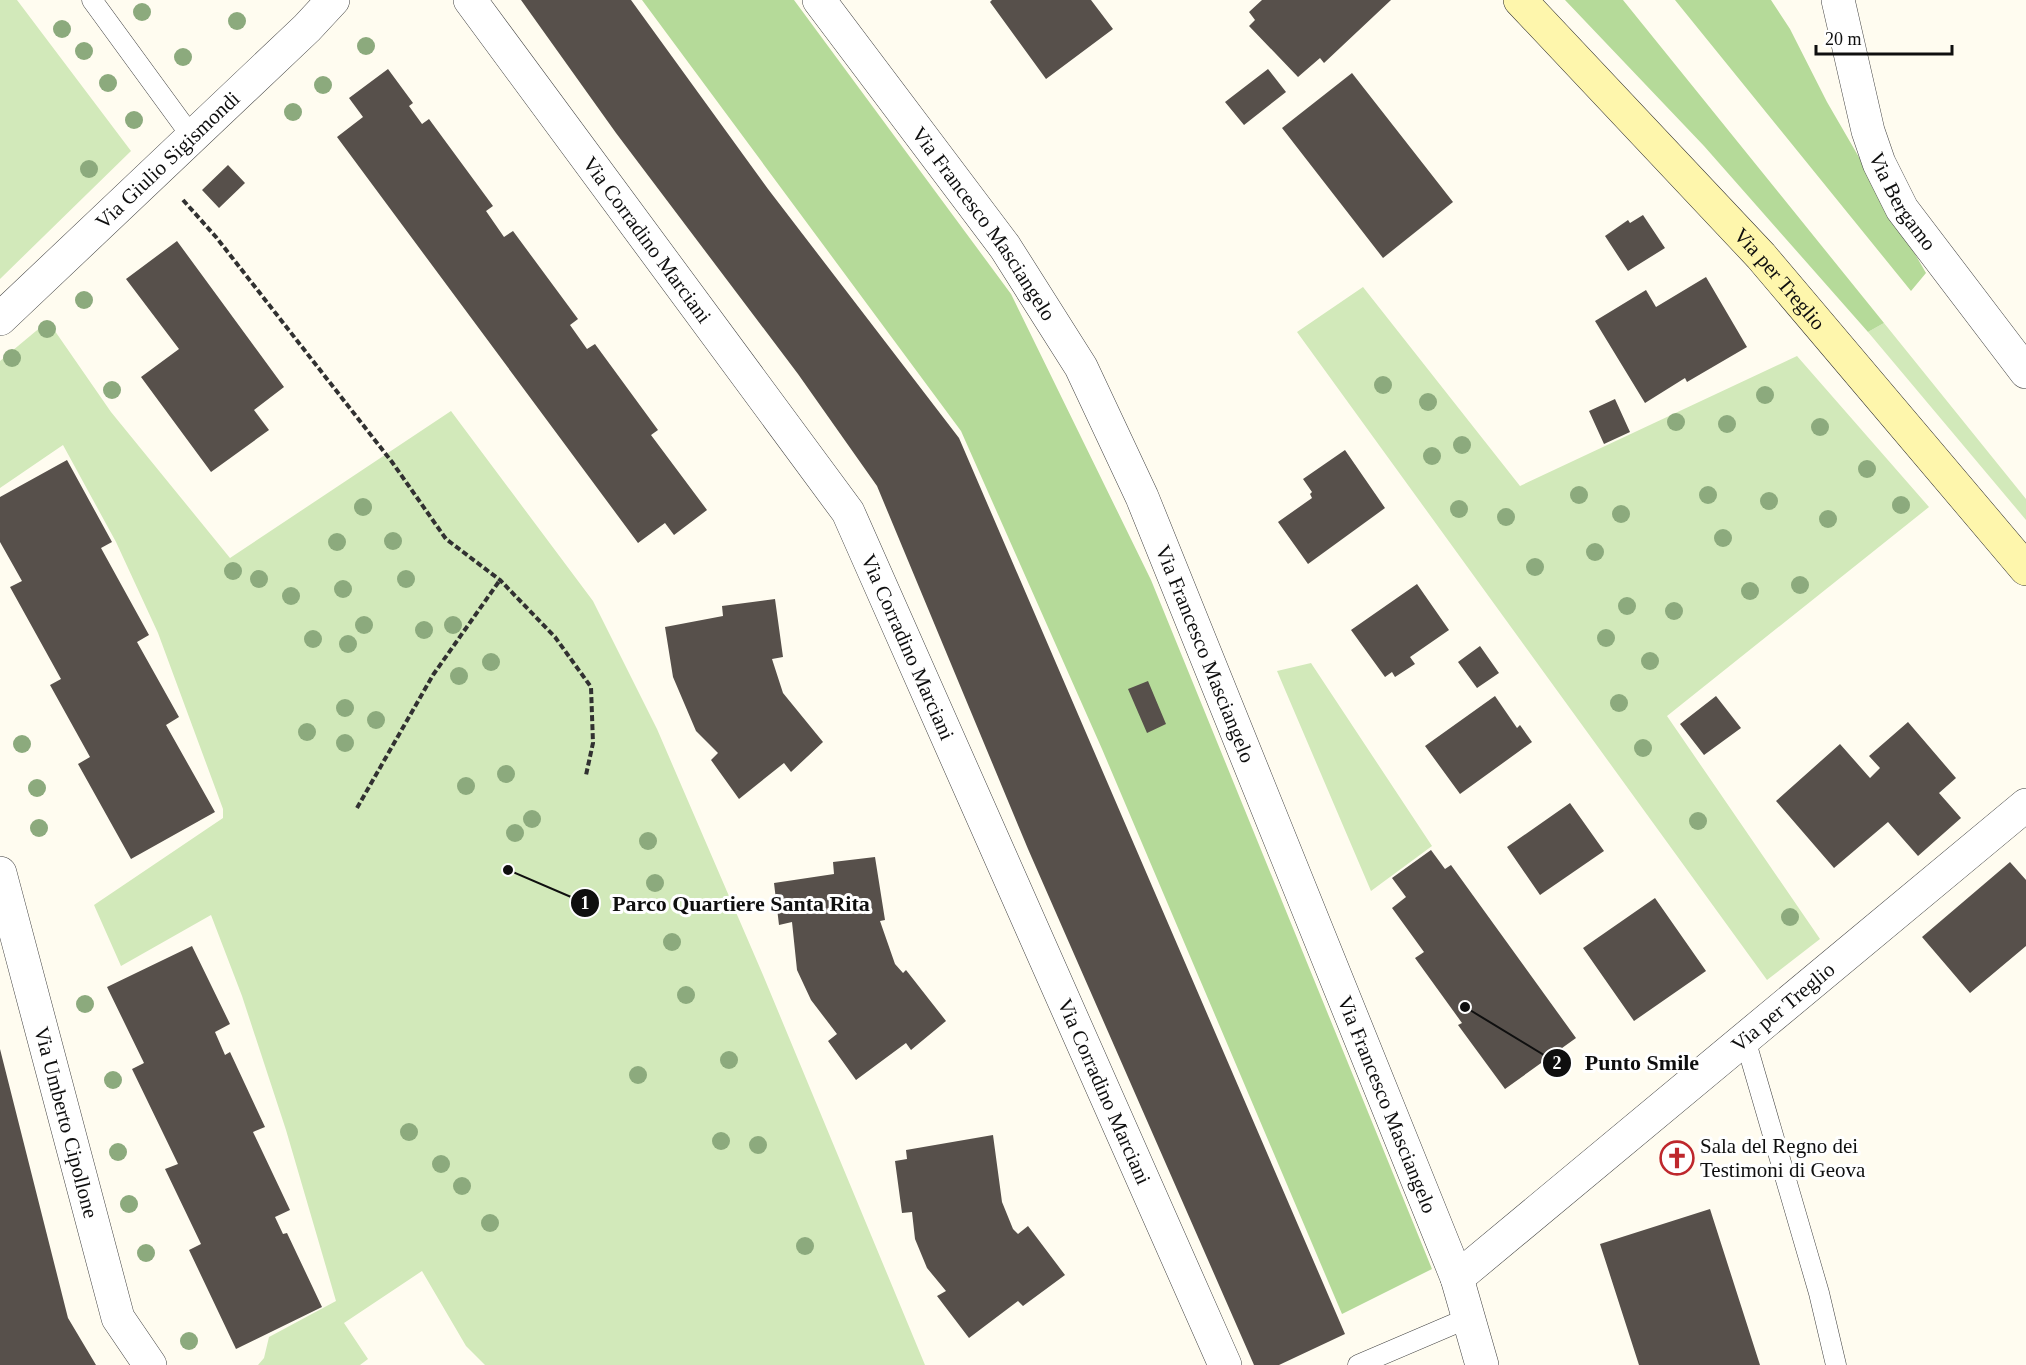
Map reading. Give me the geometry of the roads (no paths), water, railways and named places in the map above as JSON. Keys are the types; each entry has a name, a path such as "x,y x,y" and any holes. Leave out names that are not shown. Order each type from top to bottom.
{"main road":[{"name":"Via per Treglio","path":"1520,0 1761,256 2026,569"}],"street":[{"name":"Via Giulio Sigismondi","path":"0,319 307,28 333,0"},
{"name":"Via Corradino Marciani","path":"470,0 848,512 1225,1365"},
{"name":"Via Francesco Masciangelo","path":"819,0 1005,247 1081,367 1142,497 1457,1278 1482,1365"},
{"name":"Via Bergamo","path":"1838,0 1868,131 1879,163 1902,210 2026,372"},
{"name":"Via per Treglio","path":"1457,1278 2026,805"},
{"name":"Via Umberto Cipollone","path":"0,873 118,1318 150,1365"}],"lane":[{"path":"92,0 192,137"},
{"path":"1745,1039 1819,1293 1836,1365"},
{"path":"1358,1365 1468,1318"}],"place":[{"name":"Parco Quartiere Santa Rita","path":"508,870"},
{"name":"Punto Smile","path":"1465,1007"},
{"name":"Sala del Regno dei Testimoni di Geova","path":"1677,1158"}]}
